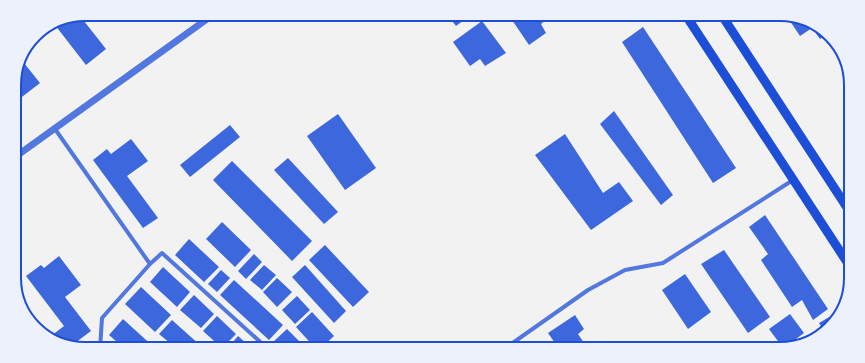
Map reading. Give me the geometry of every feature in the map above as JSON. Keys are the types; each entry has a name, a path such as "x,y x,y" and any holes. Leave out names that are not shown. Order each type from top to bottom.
{"main road":[{"path":"690,21 844,259"},
{"path":"726,21 844,203"}],"street":[{"path":"21,154 204,21"},
{"path":"55,129 150,264"},
{"path":"514,342 588,290 625,270 663,263 793,180"},
{"path":"100,342 102,318 150,264 162,253 260,342"}],"building":[{"path":"84,21 106,49 86,65 57,28 65,24"},
{"path":"452,21 463,21 456,26"},
{"path":"482,21 506,53 485,66 480,59 470,66 453,42"},
{"path":"513,21 544,21 541,24 546,33 529,45"},
{"path":"791,22 800,24 810,29 800,36"},
{"path":"643,27 736,168 713,183 622,42"},
{"path":"815,32 822,37 820,39"},
{"path":"25,64 40,83 21,98 21,81"},
{"path":"614,111 673,195 661,205 600,124"},
{"path":"338,114 376,168 345,190 307,136"},
{"path":"230,125 240,137 190,177 180,165"},
{"path":"565,134 603,193 619,182 633,201 591,230 535,155"},
{"path":"131,139 148,161 127,176 158,218 143,228 93,160 107,149 111,154"},
{"path":"288,158 338,212 324,224 274,170"},
{"path":"232,161 312,241 292,261 213,180"},
{"path":"765,215 828,309 813,320 802,300 792,307 761,260 768,254 749,227"},
{"path":"222,222 251,250 235,267 206,239"},
{"path":"189,239 219,267 204,282 175,255"},
{"path":"325,245 369,292 353,307 309,260"},
{"path":"724,250 770,317 748,333 701,264"},
{"path":"254,254 262,262 246,279 238,271"},
{"path":"59,256 81,285 65,297 91,331 77,341 65,339 54,333 64,326 26,276 41,265 44,268"},
{"path":"264,265 276,275 262,290 250,280"},
{"path":"305,265 346,311 334,323 292,277"},
{"path":"163,267 190,292 177,307 150,282"},
{"path":"221,270 230,278 217,292 208,284"},
{"path":"685,274 711,312 688,329 662,290"},
{"path":"277,278 292,292 277,307 263,292"},
{"path":"234,280 283,325 269,340 220,295"},
{"path":"141,287 171,315 155,332 125,304"},
{"path":"194,295 214,314 201,328 180,310"},
{"path":"297,296 310,310 295,324 282,310"},
{"path":"312,312 334,336 328,342 310,342 296,327"},
{"path":"790,314 804,333 796,340 779,342 769,329"},
{"path":"575,315 584,329 578,334 583,342 554,342 548,333"},
{"path":"217,316 236,334 228,342 215,342 203,331"},
{"path":"830,316 821,327 819,323"},
{"path":"123,319 148,342 117,342 109,335"},
{"path":"172,320 197,342 169,342 159,334"},
{"path":"287,329 300,342 273,342"},
{"path":"238,336 245,342 233,342"}]}
